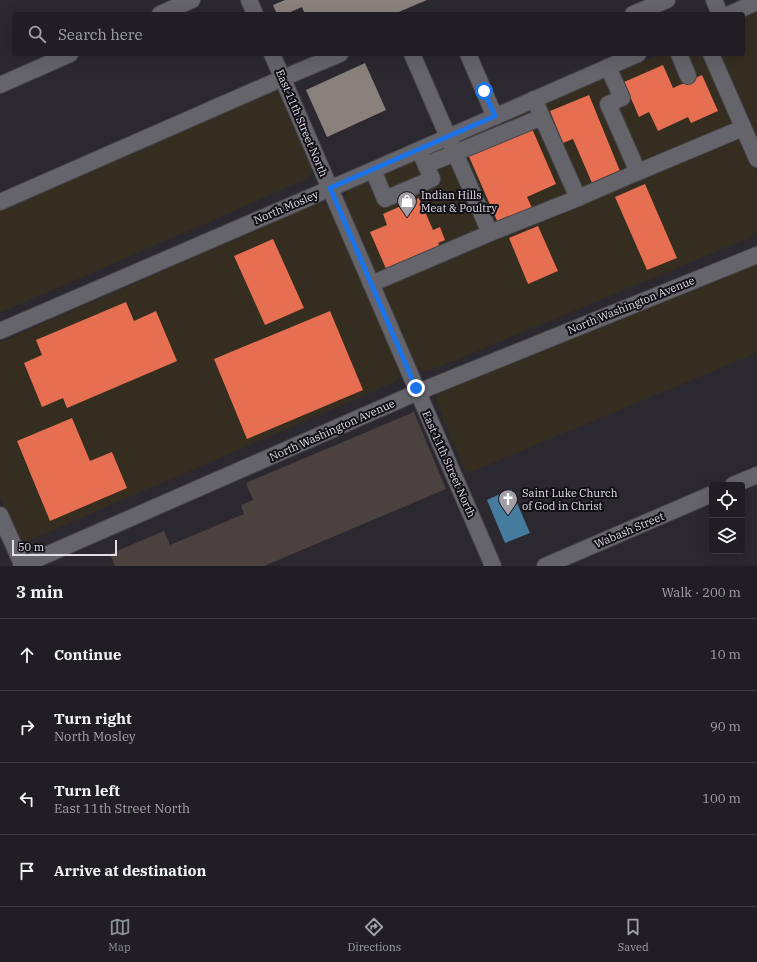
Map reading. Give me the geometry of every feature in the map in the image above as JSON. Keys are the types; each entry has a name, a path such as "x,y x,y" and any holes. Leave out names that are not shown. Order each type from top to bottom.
{"street":[{"path":"165,12 192,0"},
{"path":"249,0 254,12"},
{"path":"714,0 719,12"},
{"path":"734,12 757,2"},
{"path":"640,12 661,6"},
{"path":"0,85 65,56"},
{"name":"East 11th Street North","path":"273,56 494,566"},
{"path":"0,202 335,56"},
{"path":"413,56 490,233"},
{"path":"469,56 501,114 514,128"},
{"name":"North Mosley","path":"0,331 419,150 608,67 628,56"},
{"path":"680,56 688,76"},
{"path":"711,56 757,159"},
{"path":"608,67 622,98 608,104 638,172"},
{"path":"534,99 578,198"},
{"path":"426,165 542,117"},
{"path":"371,284 743,128"},
{"path":"372,170 385,199 432,179 419,150"},
{"name":"North Washington Avenue","path":"22,566 418,392 757,255"},
{"path":"740,482 757,475"},
{"name":"Wabash Street","path":"545,566 709,495"},
{"path":"0,515 22,566"}],"shaded area":[{"path":"757,12 757,137 722,56 745,56 745,17"},
{"path":"655,56 707,56 757,174 757,233 747,239 427,372 422,371 416,366 344,199 346,192 352,188"},
{"path":"278,85 312,164 313,173 309,178 0,313 0,201"},
{"path":"323,203 329,206 400,374 398,379 393,383 28,541 21,541 17,537 0,496 0,342 316,204"},
{"path":"757,258 757,353 466,474 436,401 437,394 445,388"}],"building: Shops":[{"path":"663,65 673,88 702,75 718,111 691,123 688,117 658,131 649,112 639,117 624,82"},
{"path":"589,95 620,171 592,183 573,139 563,143 550,111"},
{"path":"530,124 556,184 527,197 532,208 498,223 467,152"},
{"path":"645,184 677,258 647,270 615,197"},
{"path":"419,198 433,230 440,227 445,240 438,243 441,248 387,271 370,232 387,225 383,214"},
{"path":"538,226 558,271 528,284 509,238"},
{"path":"273,239 304,308 265,325 234,256"},
{"path":"126,302 134,321 156,311 177,361 67,408 63,398 42,407 24,363 42,355 36,340"},
{"path":"330,311 363,390 247,439 214,359"},
{"path":"72,418 90,461 112,452 127,488 50,521 17,441"}],"building: Public":[{"name":"Saint Luke Church of God in Christ","path":"511,489 530,533 505,543 487,500"}],"building: Industry":[{"path":"285,0 427,0 399,12 304,12 302,7 291,12 276,12 273,5"},
{"path":"365,63 386,110 327,137 306,90"}],"building: Other":[{"path":"414,412 446,489 264,566 115,566 110,554 164,531 170,545 244,514 241,505 253,500 246,483"}],"place":[{"name":"Indian Hills Meat & Poultry","path":"407,218"},
{"name":"Saint Luke Church of God in Christ","path":"508,516"}],"route":[{"path":"416,388 330,188 495,116 484,91"}]}
